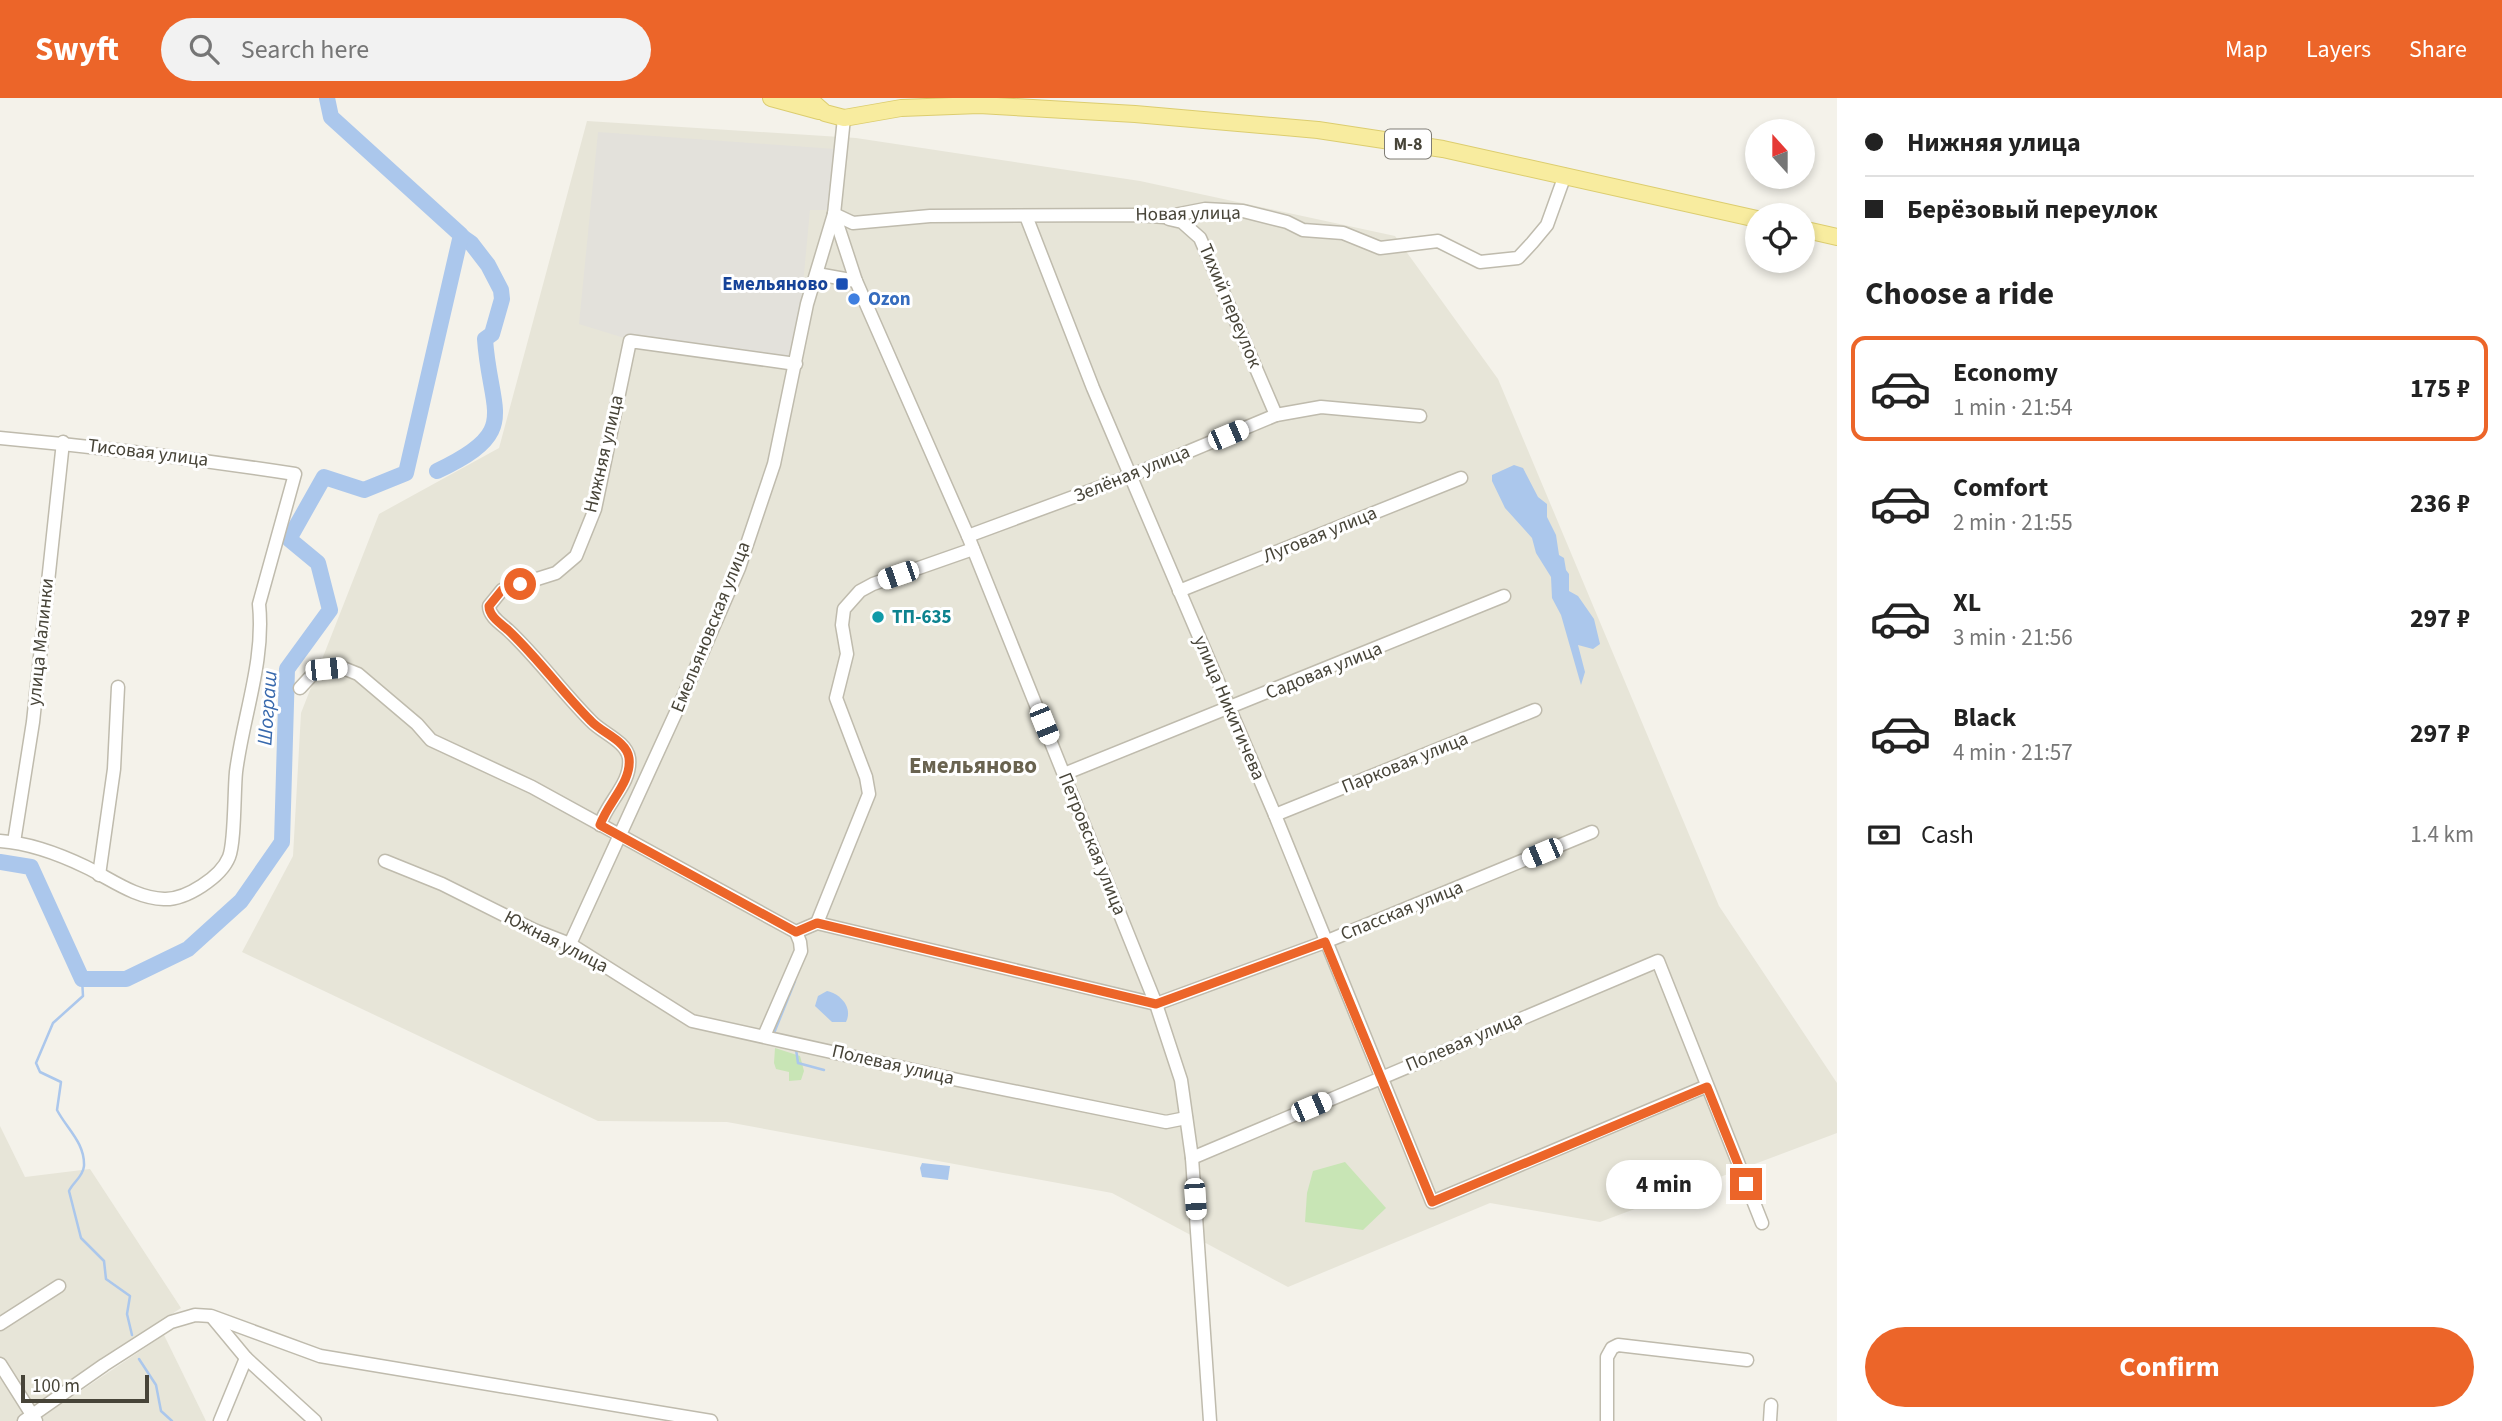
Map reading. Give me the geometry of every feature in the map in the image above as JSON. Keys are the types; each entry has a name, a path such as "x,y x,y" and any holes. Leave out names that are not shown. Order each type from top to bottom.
{"main road":[{"path":"771,98 845,118 877,110 889,98"},
{"path":"808,98 817,108 845,118"},
{"name":"М-8","path":"953,98 979,104"},
{"name":"М-8","path":"845,118 901,108 979,104 1318,130 1443,149 1745,216"},
{"path":"1815,232 1837,237"}],"street":[{"name":"Петровская улица","path":"845,118 834,214 856,281 968,536 1156,1004 1181,1080 1192,1158 1210,1421"},
{"name":"Новая улица","path":"834,214 853,223 930,216 1164,217 1205,209 1243,211 1287,222 1303,230 1343,233 1380,248 1438,241 1480,262 1518,258 1547,225 1564,175"},
{"name":"Емельяновская улица","path":"570,944 739,568 774,464 807,304 834,214"},
{"name":"улица Никитичева","path":"1026,216 1042,264 1275,815 1432,1202 1707,1087"},
{"name":"Тихий переулок","path":"1164,217 1182,222 1200,238 1276,415"},
{"path":"817,274 856,281"},
{"name":"Нижняя улица","path":"600,825 612,797 625,782 629,756 625,746 592,722 523,644 491,614 489,606 502,590 556,573 576,556 595,509 630,341 796,364"},
{"name":"Зелёная улица","path":"968,536 1130,476 1276,415 1321,407 1420,416"},
{"name":"Тисовая улица","path":"0,438 63,442 295,474 259,604 261,624 258,650 237,768 229,857 217,873 197,888 165,899 110,882 99,875"},
{"name":"улица Малинки","path":"14,842 33,722 63,442"},
{"name":"Луговая улица","path":"1179,591 1461,478"},
{"path":"817,923 869,794 866,778 836,698 847,654 842,625 844,609 860,591 873,584 973,549"},
{"name":"Садовая улица","path":"1064,774 1504,596"},
{"path":"300,688 312,675 326,669 343,668 358,674 417,724 431,740 532,787 796,932 801,951 764,1036"},
{"path":"0,841 14,842 87,867 99,875 114,769 118,687"},
{"name":"Парковая улица","path":"1275,815 1535,710"},
{"name":"Спасская улица","path":"1156,1004 1325,942 1592,832"},
{"name":"Южная улица","path":"385,861 442,884 534,930 570,944 692,1021 764,1036"},
{"path":"796,932 817,923 1156,1004"},
{"name":"Полевая улица","path":"1192,1158 1658,961 1707,1087"},
{"name":"Полевая улица","path":"764,1036 958,1080 1166,1122 1186,1118"},
{"path":"1707,1087 1762,1223"},
{"path":"0,1324 59,1286"},
{"path":"0,1364 31,1419 104,1365 171,1322 195,1315 211,1316 320,1356 711,1421"},
{"path":"211,1316 246,1357 315,1421"},
{"path":"1607,1421 1607,1357 1612,1348 1618,1345 1747,1360"},
{"path":"220,1421 246,1357"},
{"path":"1770,1421 1772,1405"}],"shaded area":[{"name":"Емельяново","path":"587,121 856,138 1140,181 1395,236 1498,379 1719,906 1837,1083 1837,1133 1600,1222 1490,1203 1288,1287 1112,1193 727,1122 598,1121 242,952 293,856 301,713 379,514 499,448"},
{"path":"598,132 835,149 831,210 810,210 796,358 621,337 579,324"},
{"path":"0,1126 25,1177 90,1169 181,1308 24,1411 29,1421 0,1421"},
{"path":"164,1335 206,1421 44,1421 42,1417"}],"green space":[{"path":"775,1048 800,1056 804,1071 801,1080 789,1081 789,1072 776,1069"},
{"path":"1345,1162 1386,1208 1363,1230 1305,1222 1307,1193 1313,1171"}],"water":[{"path":"1514,465 1523,468 1538,497 1547,504 1547,517 1556,535 1559,555 1564,558 1569,574 1569,591 1578,596 1594,619 1600,644 1593,649 1578,645 1585,672 1581,685 1561,615 1552,598 1551,577 1536,553 1532,538 1505,508 1492,481 1492,475"},
{"path":"827,991 844,1002 848,1012 846,1022 832,1022 815,1006 818,996"},
{"path":"922,1163 950,1166 948,1180 922,1177"}],"waterway":[{"name":"Шограш","path":"0,862 31,867 82,979 126,979 188,949 241,901 282,842 287,669 330,610 318,563 289,539 324,477 364,490 406,473 461,235 331,117 327,98"},
{"path":"437,471 464,457 481,444 491,431 495,418 485,339 492,334 502,299 501,290 488,265 471,243 461,236"},
{"path":"82,979 83,996 53,1023 36,1063 40,1072 61,1082 57,1110 79,1143 84,1158 82,1173 69,1191 81,1238 104,1261 106,1279 130,1296 127,1314 132,1335"},
{"path":"774,1033 795,981"},
{"path":"796,1049 798,1063 824,1070"},
{"path":"139,1359 156,1385 161,1411 172,1421"}],"place":[{"name":"Емельяново","path":"842,284"},
{"name":"Ozon","path":"854,299"},
{"name":"ТП-635","path":"878,617"}],"district":[{"name":"Емельяново","path":"973,765"}],"route":[{"path":"520,584 502,590 489,606 491,614 523,644 592,722 625,746 629,756 625,782 612,797 600,825 796,932 817,923 1156,1004 1325,942 1432,1202 1707,1087 1746,1184"}]}
